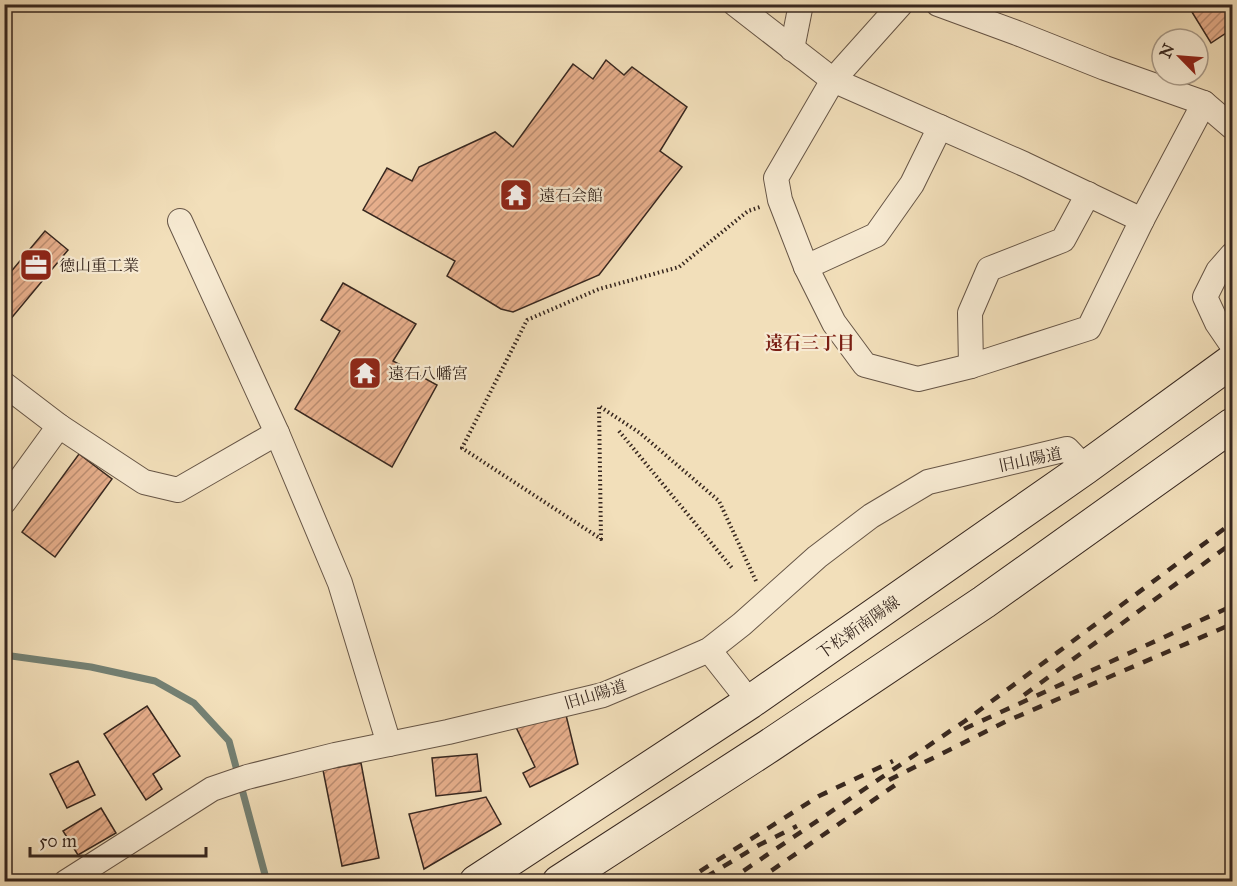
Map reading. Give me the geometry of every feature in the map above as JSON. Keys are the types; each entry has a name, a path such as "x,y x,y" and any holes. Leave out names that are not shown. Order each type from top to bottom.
{"main road":[{"name":"下松新南陽線","path":"476,882 750,702 1085,468 1233,361"},
{"path":"559,882 769,746 984,602 1233,425"}],"street":[{"path":"735,4 833,80 1142,220"},
{"path":"792,49 801,4"},
{"path":"901,4 833,80 776,178 780,200 806,267 834,323 865,365 918,380 971,366 1089,328 1204,102"},
{"path":"938,4 1105,68 1204,102 1233,127"},
{"path":"806,267 876,235 912,184 940,127"},
{"path":"971,366 970,313 989,269 1063,240 1088,194"},
{"path":"180,221 277,433 340,583 389,744"},
{"path":"1233,255 1218,272 1205,297 1217,322 1233,345"},
{"path":"4,384 60,426 144,482 178,490 277,433"},
{"path":"4,502 60,426"},
{"name":"旧山陽道","path":"66,882 212,789 247,777 603,695 709,650 818,557 871,516 928,482 1066,449 1085,468"},
{"path":"709,650 750,702"}],"path":[{"path":"766,603 719,501 640,433 599,406 601,539 462,448 527,320 600,289 679,267 748,211 780,200"},
{"path":"619,431 732,568"}],"building":[{"path":"1187,4 1232,4 1232,29 1211,43 1210,27 1201,27"},
{"name":"遠石会館","path":"606,60 624,75 632,67 687,107 660,151 682,167 599,275 513,312 501,309 447,276 455,261 363,210 387,168 412,181 419,167 495,132 513,147 573,64 593,79"},
{"name":"徳山重工業","path":"45,231 68,250 4,327 4,280"},
{"name":"遠石八幡宮","path":"343,283 416,324 393,361 437,385 392,467 295,409 340,331 321,320"},
{"path":"79,454 112,479 55,557 22,532"},
{"path":"147,706 180,756 153,774 162,789 146,800 104,734"},
{"path":"565,711 578,764 530,787 523,773 535,767 514,723"},
{"path":"477,754 481,791 436,796 432,758"},
{"path":"78,761 95,795 67,808 50,774"},
{"path":"361,763 379,858 342,866 323,770"},
{"path":"486,797 501,824 424,869 409,814"},
{"path":"101,808 116,833 78,855 63,831"}],"waterway":[{"path":"4,655 91,667 155,681 194,703 229,741 267,882"}],"railway":[{"path":"727,882 965,721 1232,523"},
{"path":"1024,695 1232,543"},
{"path":"964,729 1232,606"},
{"path":"889,780 1007,721 1232,624"},
{"path":"683,882 819,796 893,761"},
{"path":"755,882 901,781"},
{"path":"706,877 759,845 797,826"}],"place":[{"name":"遠石会館","path":"516,195"},
{"name":"徳山重工業","path":"36,265"},
{"name":"遠石八幡宮","path":"365,373"}],"district":[{"name":"遠石三丁目","path":"810,343"}]}
